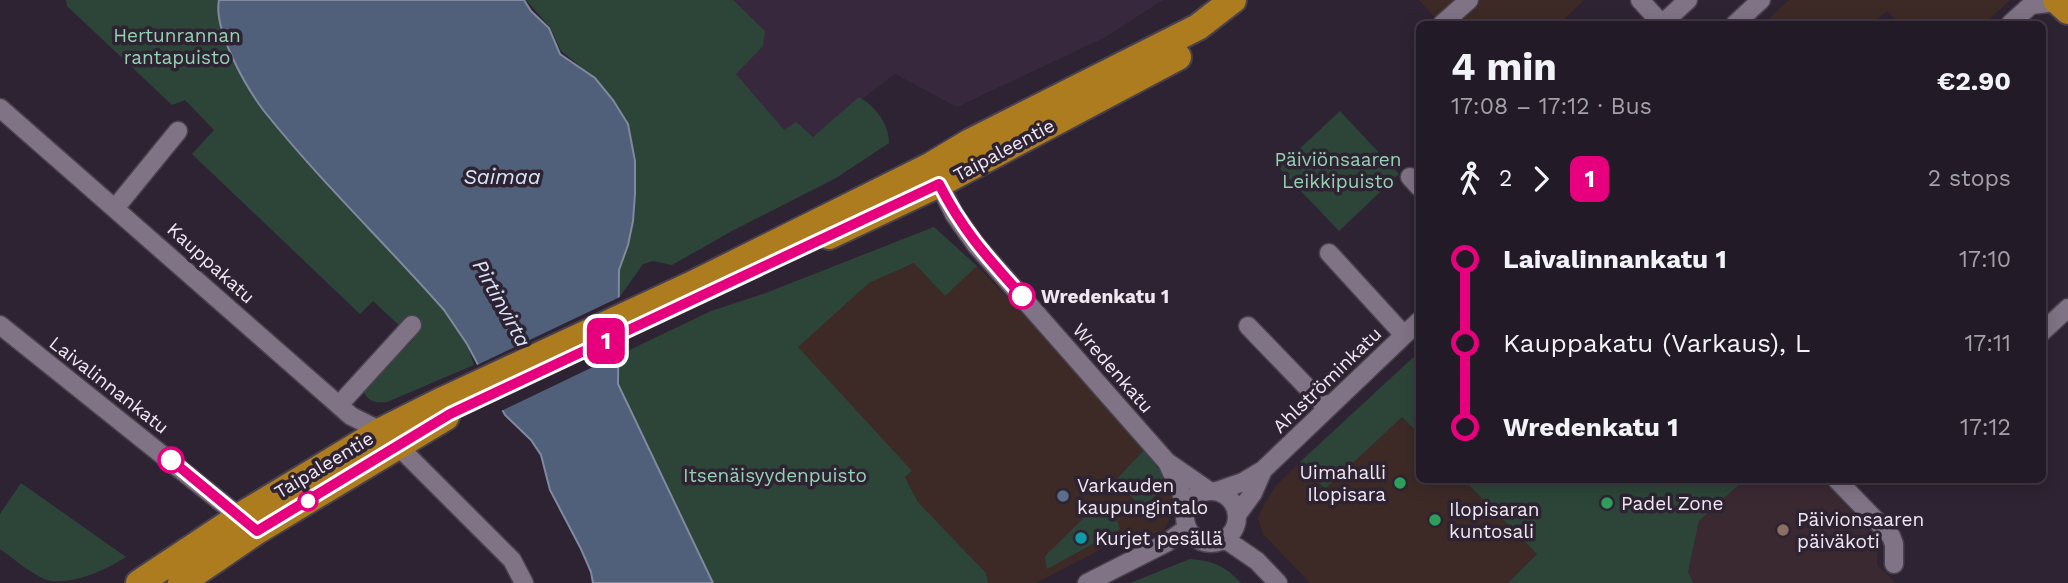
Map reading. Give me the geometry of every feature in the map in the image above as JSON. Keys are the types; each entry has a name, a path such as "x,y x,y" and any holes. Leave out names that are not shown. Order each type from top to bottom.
{"highway":[{"name":"Taipaleentie","path":"935,175 970,142 1198,27 1233,0"},
{"name":"Taipaleentie","path":"248,524 389,438 447,407 700,289 1207,42 1255,0"},
{"path":"139,583 248,524"},
{"path":"181,583 248,524"}],"street":[{"path":"1445,21 1469,0"},
{"path":"1627,0 1647,21"},
{"path":"1640,0 1659,21"},
{"path":"1665,21 1688,0"},
{"path":"1740,21 1761,0"},
{"path":"2016,21 2049,4"},
{"name":"Kauppakatu","path":"0,108 351,416 389,438 512,560 524,583"},
{"path":"116,207 178,131"},
{"name":"Wredenkatu","path":"935,175 954,214 976,245 1167,462 1213,491"},
{"path":"1329,253 1404,335"},
{"path":"2046,328 2068,309"},
{"name":"Ahlströminkatu","path":"1213,491 1243,482 1263,470 1416,324"},
{"name":"Laivalinnankatu","path":"0,325 248,524"},
{"path":"339,405 412,325"},
{"path":"1248,326 1327,408"},
{"name":"Wredenkatu","path":"1167,462 1183,497 1186,520"},
{"name":"Ahlströminkatu","path":"1233,526 1263,470"},
{"path":"1840,483 1891,536 1894,544 1894,564"},
{"path":"1087,583 1166,543 1186,520 1194,497 1213,491 1231,500 1233,526 1278,583"},
{"path":"1186,520 1192,536 1208,543 1233,526"}],"shaded area":[{"path":"543,0 1163,0 1104,38 957,107 895,74 811,138 641,117"},
{"path":"1419,0 1584,0 1562,21 1438,21"},
{"path":"1789,0 2010,0 1987,21 1897,21 1887,11 1875,21 1766,21"},
{"path":"915,263 945,296 977,266 1069,362 1175,491 1175,508 1164,530 1126,552 1119,540 1036,583 988,583 986,573 918,502 905,476 912,472 797,347 869,283"},
{"path":"1402,417 1416,431 1416,483 1467,483 1537,554 1508,583 1310,583 1263,534 1258,518 1275,487 1300,462 1325,489"},
{"name":"Päivionsaaren päiväkoti","path":"1741,483 1827,483 1878,539 1877,565 1896,583 1693,583 1688,572 1699,521"}],"green space":[{"name":"Hertunrannan rantapuisto","path":"66,0 219,0 341,198 444,310 467,344 474,365 387,402 369,399 363,390 414,339 373,301 360,314 192,154 214,130 185,100 172,105 67,6"},
{"path":"526,0 733,0 765,31 763,46 736,74 784,130 796,122 813,137 859,97 880,117 887,129 889,143 836,178 672,265 653,261 643,264 619,298 619,270 633,221 635,161 595,78 561,51 550,27"},
{"name":"Päiviönsaaren Leikkipuisto","path":"1340,111 1399,174 1339,231 1279,168"},
{"name":"Itsenäisyydenpuisto","path":"934,227 977,266 945,296 914,263 869,283 798,347 912,471 905,477 918,502 986,573 988,583 713,583 618,384 619,355 711,311 763,294"},
{"path":"1416,355 1416,431 1402,417 1325,489 1300,462"},
{"path":"1144,450 1169,483 1142,508 1116,480"},
{"path":"21,483 126,557 91,575 72,580 46,580 25,568 0,549 0,514"},
{"path":"1467,483 1741,483 1699,521 1688,572 1693,583 1508,583 1537,554"},
{"path":"1089,513 1114,513 1120,529 1047,569 1045,557 1048,553"},
{"path":"1190,559 1218,565 1241,583 1130,583"}],"water":[{"name":"Saimaa","path":"219,0 524,0 531,11 549,28 560,54 595,78 628,124 635,161 633,221 619,270 618,384 713,583 593,583 581,549 550,490 541,455 531,440 505,415 467,344 444,310 307,162 264,111 232,58 221,27"}],"pier":[{"path":"622,296 622,353 499,412 475,366"}],"bus line":[{"name":"1","path":"171,460 257,531 450,414 939,184 961,225 1022,296"}],"place":[{"name":"Wredenkatu 1","path":"1022,296"},
{"name":"Uimahalli Ilopisara","path":"1400,483"},
{"name":"Varkauden kaupungintalo","path":"1063,496"},
{"name":"Padel Zone","path":"1607,503"},
{"name":"Ilopisaran kuntosali","path":"1435,520"},
{"name":"Päivionsaaren päiväkoti","path":"1783,530"},
{"name":"Kurjet pesällä","path":"1081,538"}],"water label":[{"name":"Pirtinvirta","path":"502,303"}]}
